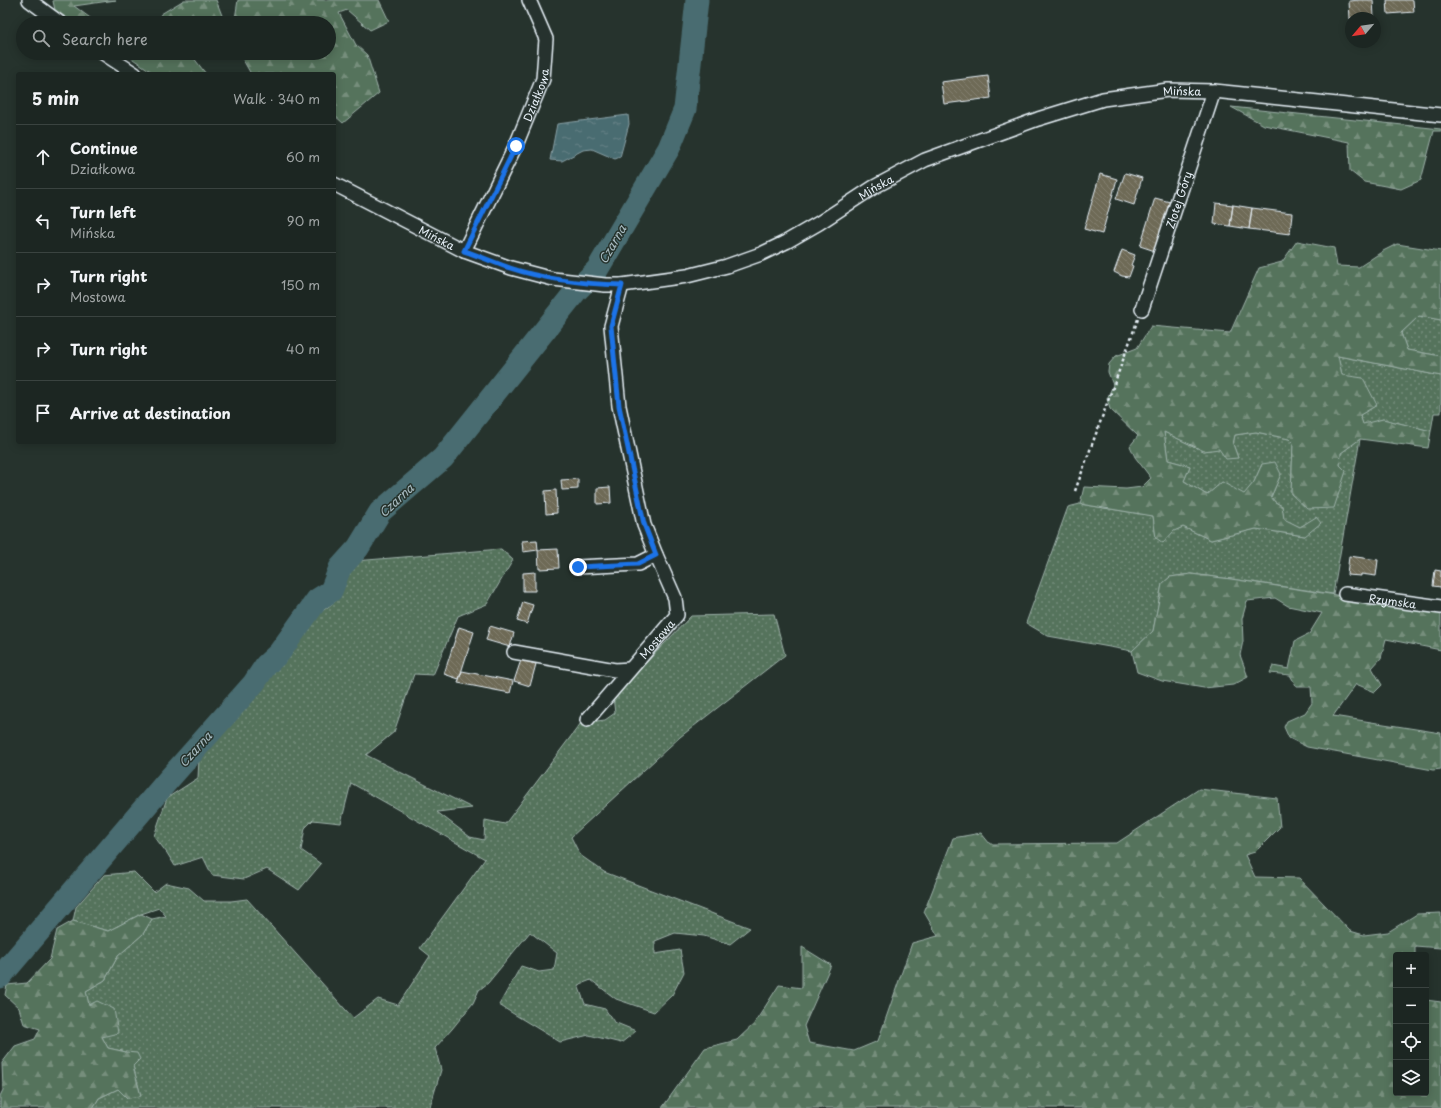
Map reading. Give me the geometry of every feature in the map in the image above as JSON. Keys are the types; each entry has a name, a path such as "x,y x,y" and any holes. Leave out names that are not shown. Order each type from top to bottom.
{"street":[{"path":"29,0 51,16"},
{"name":"Działkowa","path":"464,251 516,146 543,79 546,39 529,0"},
{"path":"114,60 132,72"},
{"name":"Mińska","path":"336,185 464,251 511,268 553,278 605,285 622,285 687,276 727,266 762,254 819,223 874,187 925,160 1038,119 1103,99 1168,90 1214,91 1441,115"},
{"name":"Złotej Góry","path":"1142,309 1214,91"},
{"name":"Mostowa","path":"587,720 677,615 675,598 644,524 619,406 611,326 622,285"},
{"path":"578,567 638,564 656,555"},
{"name":"Rzymska","path":"1345,594 1441,607"},
{"path":"514,652 615,670 630,669"}],"path":[{"path":"1075,491 1142,309"}],"green space":[{"path":"116,0 74,6 88,16 64,16 55,10 53,1"},
{"path":"184,0 216,0 222,16 160,16"},
{"path":"238,0 379,0 389,21 370,30 347,10 339,13 356,45 367,55 379,93 343,123 336,117 336,72 250,72 243,60 336,60 336,16 235,16"},
{"path":"134,60 195,60 204,72 152,72"},
{"path":"1231,107 1441,129 1441,131 1434,131 1421,180 1401,189 1364,182 1350,171 1349,142 1264,125"},
{"path":"1297,241 1334,248 1337,266 1359,267 1383,251 1397,244 1441,251 1441,320 1419,316 1401,333 1407,350 1441,356 1441,376 1338,356 1342,375 1363,378 1377,405 1360,415 1363,424 1383,419 1431,431 1428,448 1360,439 1341,453 1340,465 1346,471 1334,508 1307,509 1291,494 1293,443 1289,439 1256,432 1235,435 1233,444 1238,458 1226,459 1219,449 1204,451 1164,432 1168,460 1190,466 1184,481 1207,495 1222,482 1244,494 1254,482 1262,464 1275,462 1281,474 1271,497 1275,502 1282,506 1284,519 1300,527 1316,517 1321,523 1305,536 1256,529 1211,540 1183,527 1174,531 1163,543 1156,538 1153,516 1080,504 1084,487 1126,489 1142,487 1151,478 1135,457 1130,446 1138,436 1110,409 1107,399 1113,385 1108,372 1109,364 1116,356 1137,348 1151,326 1230,333 1259,268 1282,262"},
{"path":"1419,316 1441,320 1441,356 1407,350 1401,333"},
{"path":"1338,356 1441,376 1441,413 1434,413 1431,431 1383,419 1363,425 1360,415 1377,405 1342,375"},
{"path":"1164,432 1204,451 1219,448 1238,458 1233,444 1235,435 1256,432 1289,439 1293,443 1291,494 1340,465 1341,453 1360,439 1333,594 1191,574 1170,577 1162,584 1153,631 1132,651 1048,636 1026,623 1068,507 1080,504 1153,516 1156,538 1183,527 1211,540 1256,529 1305,536 1300,527 1284,520 1282,506 1275,502 1271,497 1281,474 1262,464 1254,482 1244,495 1222,482 1207,495 1184,481 1190,466 1168,460"},
{"path":"501,549 513,560 487,604 458,616 433,675 414,674 394,732 366,755 472,808 437,812 470,837 484,840 485,820 505,824 581,723 605,720 615,713 613,697 691,616 774,614 785,655 680,737 571,837 580,855 604,872 750,928 730,944 704,936 675,933 655,941 655,954 680,950 684,972 672,995 654,1012 616,999 591,980 578,985 585,1004 605,1009 614,1022 636,1031 621,1043 589,1035 560,1042 499,1005 521,966 539,972 554,970 557,953 530,932 488,983 479,990 473,1003 435,1048 441,1070 430,1107 428,1108 93,1108 99,1098 118,1089 141,1096 133,1066 126,1052 108,1048 94,1020 86,991 105,980 118,956 143,934 152,919 166,916 159,908 141,914 108,931 73,921 76,907 104,875 134,872 154,892 166,883 189,888 204,901 231,901 247,899 353,1018 378,999 398,1005 430,956 420,948 485,859 351,783 341,823 313,820 305,828 301,850 321,864 299,890 267,869 244,879 212,875 203,857 175,866 154,836 167,798 198,778 199,759 252,698 316,616 337,600 342,580 355,561"},
{"path":"1191,574 1441,611 1441,650 1386,639 1381,658 1372,668 1382,685 1375,692 1356,684 1333,716 1441,733 1441,769 1433,770 1307,747 1289,738 1284,727 1287,721 1305,713 1312,703 1311,687 1297,687 1290,675 1270,673 1273,666 1289,669 1295,641 1309,634 1322,613 1288,606 1275,598 1247,601 1242,619 1243,641 1240,655 1248,677 1233,685 1204,688 1162,681 1137,672 1132,651 1153,631 1162,584 1170,577"},
{"path":"1199,789 1277,798 1280,827 1255,852 1245,855 1255,877 1299,878 1350,931 1364,935 1388,932 1417,914 1441,913 1441,948 1415,946 1415,952 1393,952 1393,1096 1429,1096 1429,1000 1441,1002 1441,1108 662,1108 705,1048 737,1040 754,1024 779,985 802,988 802,947 831,965 804,1026 809,1043 854,1051 878,1041 912,943 938,936 924,912 953,838 981,833 990,844 1117,843"},
{"path":"141,914 152,919 143,934 118,956 105,980 86,991 89,1005 97,1001 114,1009 118,1033 102,1037 108,1048 137,1053 140,1059 133,1066 141,1096 127,1098 118,1089 99,1098 93,1108 0,1108 0,1096 3,1090 2,1063 15,1046 35,1039 40,1029 24,1024 19,1008 5,995 7,985 27,983 50,959 57,930 73,921 108,931"}],"water":[{"path":"628,115 629,124 620,157 615,159 592,149 583,150 562,161 550,160 557,124"}],"building":[{"path":"1373,0 1374,12 1350,12 1349,1"},
{"path":"1387,0 1413,0 1414,12 1388,14"},
{"path":"988,76 991,98 944,104 941,82"},
{"path":"1125,173 1142,178 1134,205 1116,199"},
{"path":"1100,174 1117,179 1102,234 1084,229"},
{"path":"1155,198 1170,202 1155,251 1140,246"},
{"path":"1216,203 1233,205 1230,226 1214,224"},
{"path":"1233,205 1252,208 1249,229 1230,226"},
{"path":"1252,208 1292,213 1290,234 1249,229"},
{"path":"1122,250 1135,255 1131,265 1133,266 1129,277 1122,276 1114,272"},
{"path":"578,479 578,489 562,490 561,480"},
{"path":"610,487 611,503 597,504 597,488"},
{"path":"556,490 557,513 546,514 545,491"},
{"path":"537,540 538,550 523,552 522,541"},
{"path":"558,549 559,568 539,569 538,550"},
{"path":"1349,556 1378,560 1376,576 1361,574 1361,576 1347,575"},
{"path":"1435,570 1441,571 1441,587 1433,586"},
{"path":"535,572 535,591 523,591 523,573"},
{"path":"523,602 533,605 527,624 517,621"},
{"path":"490,626 514,633 510,647 486,640"},
{"path":"459,627 474,632 459,679 444,674"},
{"path":"521,660 536,664 530,686 514,681"},
{"path":"462,671 513,681 510,693 458,683"}],"waterway":[{"name":"Czarna","path":"0,977 169,779 254,683 266,665 279,653 317,600 331,591 340,568 358,548 380,512 443,458 576,291 597,270 669,148 685,109 697,0"}],"route":[{"path":"516,146 464,251 511,268 553,278 605,285 622,285 611,326 619,406 644,524 656,555 638,564 578,567"}]}
